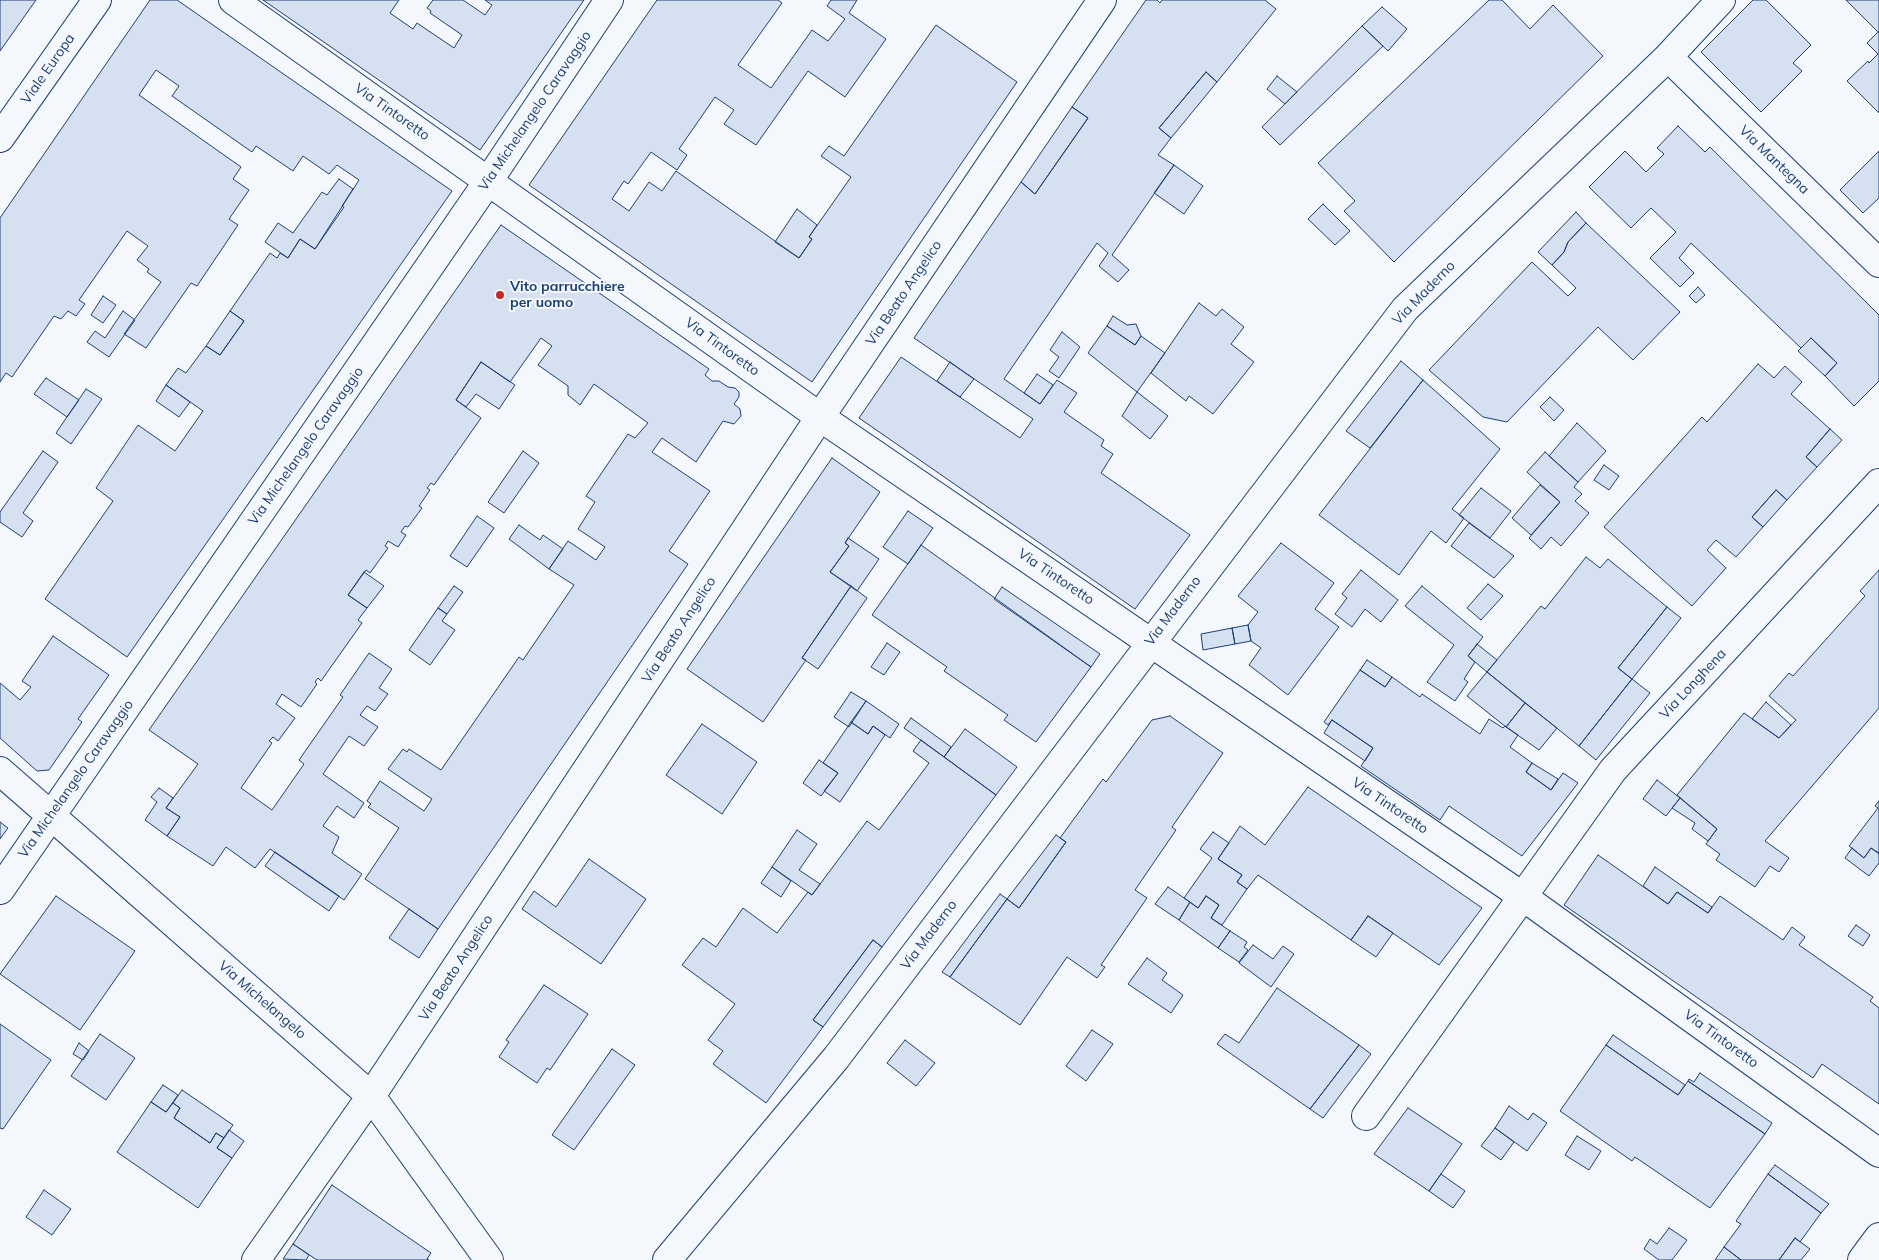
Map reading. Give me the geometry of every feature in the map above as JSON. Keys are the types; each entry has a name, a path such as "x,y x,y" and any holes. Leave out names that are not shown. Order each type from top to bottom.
{"street":[{"name":"Viale Europa","path":"0,138 97,0"},
{"name":"Via Tintoretto","path":"233,0 489,180 820,417 1522,896 1879,1153"},
{"name":"Via Michelangelo Caravaggio","path":"0,890 489,180 609,0"},
{"name":"Via Beato Angelico","path":"256,1260 371,1096 820,417 1102,0"},
{"name":"Via Maderno","path":"667,1260 836,1058 1150,642 1405,309 1668,57 1721,0"},
{"name":"Via Mantegna","path":"1668,57 1879,263"},
{"name":"Via Longhena","path":"1366,1116 1613,770 1879,483"},
{"name":"Via Michelangelo","path":"0,771 371,1096 489,1260"},
{"path":"1862,1260 1879,1238"}],"building":[{"path":"0,0 36,0 0,51"},
{"path":"150,0 177,0 452,191 127,657 45,599 113,501 96,488 138,425 175,451 203,411 166,385 178,368 186,373 206,346 220,355 244,321 230,311 270,253 277,258 280,253 288,258 300,239 315,249 359,180 337,165 329,174 303,156 293,171 256,146 252,152 172,96 179,86 156,70 139,95 241,167 233,179 249,190 229,219 238,225 197,286 191,283 146,348 124,334 161,282 147,272 149,269 137,260 148,246 127,231 79,300 85,304 76,316 68,311 61,319 54,316 12,377 6,373 0,382 0,218"},
{"path":"263,0 399,0 390,13 413,29 417,23 454,48 462,35 430,13 431,11 427,8 433,0 463,0 485,15 492,5 485,0 584,0 480,150"},
{"path":"657,0 778,0 782,3 738,65 771,88 812,30 828,41 845,19 827,6 831,0 857,0 849,13 886,39 845,97 808,71 756,145 724,124 734,110 715,97 679,149 687,155 677,170 651,152 628,184 624,181 612,199 629,211 649,182 662,191 676,171 799,258 812,239 809,237 851,177 821,156 829,146 844,156 936,25 1017,82 812,382 529,185"},
{"path":"1146,0 1157,0 1160,3 1162,0 1265,0 1276,9 1217,82 1206,72 1159,128 1171,138 1158,155 1174,165 1112,255 1129,270 1118,282 1099,266 1108,253 1097,243 1004,379 1040,404 1057,380 1077,393 1064,412 1104,440 1101,446 1113,454 1101,473 1190,535 1135,609 859,418 901,357 1020,438 1033,419 914,338 1021,182 1035,194 1088,118 1072,107"},
{"path":"1489,0 1502,0 1530,29 1553,5 1603,56 1394,262 1344,211 1355,201 1318,163"},
{"path":"1753,0 1766,0 1811,45 1793,63 1802,71 1761,112 1701,52"},
{"path":"1846,0 1879,0 1879,113 1847,81 1878,54 1867,43 1878,32"},
{"path":"1382,7 1407,29 1388,51 1362,26"},
{"path":"1362,26 1383,46 1280,145 1262,127"},
{"path":"1206,72 1217,82 1171,138 1159,128"},
{"path":"1277,76 1297,92 1285,104 1267,89"},
{"path":"1072,107 1088,118 1035,194 1021,182"},
{"path":"1678,126 1705,152 1710,147 1879,315 1879,381 1854,406 1825,376 1837,363 1811,338 1801,348 1691,243 1679,258 1694,273 1680,287 1650,258 1676,232 1651,208 1631,228 1589,187 1625,151 1646,172 1664,154 1657,148"},
{"path":"1879,151 1879,198 1863,213 1840,190"},
{"path":"1174,165 1203,186 1184,214 1154,193"},
{"path":"339,179 353,189 342,206 344,207 315,249 300,239 288,258 265,242 278,223 293,233 322,192 327,195"},
{"path":"1323,204 1350,231 1335,245 1308,219"},
{"path":"797,209 817,225 809,237 812,239 799,258 775,242"},
{"path":"1576,212 1586,223 1568,242 1564,252 1552,265 1538,252"},
{"path":"1586,223 1680,312 1633,360 1598,327 1507,422 1483,417 1429,370 1532,262 1568,296 1576,288 1552,265 1564,252 1568,242"},
{"path":"501,225 709,369 705,375 712,381 719,381 728,387 735,388 739,392 739,397 734,404 740,409 741,416 734,424 723,421 696,462 662,438 652,452 710,491 669,551 688,564 438,929 365,879 399,828 368,807 371,804 367,801 380,781 424,811 432,799 388,769 403,749 407,752 409,749 441,770 519,657 523,660 574,585 549,569 568,541 596,560 605,547 578,529 595,502 586,496 628,434 635,438 648,423 594,384 580,405 568,395 568,386 538,365 552,346 541,338 510,382 481,362 456,400 481,418 434,485 431,483 427,488 430,490 419,506 422,508 408,527 405,526 401,532 406,535 398,547 388,541 385,546 388,548 370,573 366,570 348,595 367,608 358,620 362,623 321,681 318,678 315,682 317,684 301,707 282,694 276,704 295,718 278,741 273,737 269,741 272,743 241,788 272,810 304,764 299,760 343,697 340,695 369,653 392,669 379,688 388,694 375,711 367,706 360,715 378,727 364,746 349,736 323,774 364,803 354,818 337,806 323,826 339,837 332,853 362,874 344,900 270,849 255,868 226,847 213,866 167,836 180,817 166,808 198,764 149,730"},
{"path":"1698,287 1705,295 1696,303 1689,296"},
{"path":"103,296 116,305 103,323 91,315"},
{"path":"1199,303 1216,316 1222,309 1244,327 1231,344 1254,362 1213,414 1189,396 1186,401 1151,373"},
{"path":"123,311 135,320 109,357 87,342 95,331 105,338"},
{"path":"230,311 244,321 220,355 206,346"},
{"path":"1113,316 1127,325 1136,324 1141,336 1135,345 1107,326"},
{"path":"1107,326 1135,345 1141,336 1165,353 1137,392 1088,353"},
{"path":"1062,332 1080,347 1059,378 1049,371 1059,357 1050,350"},
{"path":"1811,338 1837,363 1825,376 1798,351"},
{"path":"1401,361 1423,380 1370,448 1346,431"},
{"path":"481,362 515,385 499,409 476,394 466,407 456,400"},
{"path":"950,362 974,379 960,397 937,381"},
{"path":"1758,364 1774,378 1785,366 1802,382 1791,394 1830,429 1806,457 1817,467 1787,500 1776,490 1752,517 1763,527 1736,557 1716,540 1707,550 1726,568 1692,606 1604,527 1702,417 1707,422"},
{"path":"1037,374 1053,385 1040,404 1024,393"},
{"path":"46,378 79,400 67,417 34,394"},
{"path":"1423,380 1500,449 1452,509 1464,518 1446,543 1431,531 1399,575 1319,515"},
{"path":"166,385 190,402 179,417 156,401"},
{"path":"86,389 102,399 71,444 56,433"},
{"path":"1137,392 1168,416 1150,439 1122,416"},
{"path":"1550,397 1564,410 1554,421 1540,407"},
{"path":"1577,423 1606,451 1578,482 1549,456"},
{"path":"1830,429 1842,440 1817,467 1806,457"},
{"path":"43,451 58,462 23,513 33,521 22,537 0,522 0,512"},
{"path":"523,451 539,463 504,513 488,502"},
{"path":"1545,452 1578,482 1574,487 1582,494 1575,501 1589,513 1561,546 1551,537 1541,549 1529,538 1560,502 1527,472"},
{"path":"832,458 880,492 845,543 849,546 830,572 851,586 802,658 806,660 763,722 687,669"},
{"path":"1604,465 1619,476 1609,490 1594,480"},
{"path":"1540,485 1560,502 1531,535 1512,518"},
{"path":"1481,488 1511,511 1490,538 1459,515"},
{"path":"1776,490 1787,500 1763,527 1752,517"},
{"path":"908,511 933,528 908,564 883,547"},
{"path":"477,516 494,528 467,567 450,556"},
{"path":"1469,523 1514,556 1494,578 1451,546"},
{"path":"519,525 540,540 543,535 563,549 549,569 509,539"},
{"path":"848,538 879,559 857,591 830,572 849,546 845,543"},
{"path":"1281,543 1334,583 1315,609 1339,627 1288,695 1249,665 1261,648 1251,641 1248,625 1258,612 1238,596"},
{"path":"921,545 1091,667 1036,742 1004,720 1008,715 944,671 947,667 872,615"},
{"path":"1586,557 1600,568 1608,559 1667,607 1618,668 1632,679 1579,746 1487,672 1541,606 1545,609"},
{"path":"1361,570 1398,600 1381,622 1365,609 1352,627 1335,614 1347,598 1342,594"},
{"path":"1879,570 1879,708 1765,841 1789,858 1779,872 1770,866 1755,887 1716,860 1720,854 1706,844 1717,829 1677,795 1744,713 1779,738 1796,720 1769,696 1789,673 1793,676 1865,596 1860,591"},
{"path":"364,572 384,586 367,608 348,595"},
{"path":"1488,584 1503,596 1481,620 1467,608"},
{"path":"454,586 463,592 447,614 438,608"},
{"path":"851,586 867,598 818,669 802,658"},
{"path":"1422,586 1483,637 1468,656 1475,662 1464,679 1468,682 1455,701 1427,682 1454,645 1405,606"},
{"path":"1002,587 1100,654 1091,667 994,599"},
{"path":"1667,607 1681,618 1632,679 1618,668"},
{"path":"438,608 447,614 442,621 455,630 430,665 409,650"},
{"path":"1248,625 1251,641 1235,644 1232,628"},
{"path":"1232,628 1235,644 1203,650 1201,634"},
{"path":"53,636 109,675 78,719 82,722 49,770 37,771 0,738 0,683 20,700 31,687 22,681"},
{"path":"887,643 900,652 884,675 871,667"},
{"path":"1477,644 1497,660 1487,672 1468,656"},
{"path":"1367,660 1392,677 1385,687 1360,670"},
{"path":"1360,670 1385,687 1392,677 1420,697 1422,694 1480,734 1489,719 1503,728 1505,726 1518,735 1510,747 1532,763 1526,772 1551,790 1563,773 1578,783 1522,856 1449,806 1440,820 1361,766 1373,748 1332,720 1328,725 1324,722"},
{"path":"1487,672 1525,703 1506,727 1467,696"},
{"path":"1632,679 1650,693 1596,760 1579,746"},
{"path":"851,692 866,701 849,727 834,717"},
{"path":"866,701 899,724 890,738 873,726 868,734 851,722"},
{"path":"1766,702 1791,725 1779,738 1752,719"},
{"path":"1525,703 1557,728 1539,750 1506,727"},
{"path":"1170,716 1223,753 1172,827 1176,830 1135,890 1147,898 1101,965 1105,967 1097,978 1067,957 1020,1025 950,977 1007,899 1019,908 1066,842 1060,838 1103,779 1106,782 1152,720"},
{"path":"911,718 951,747 944,757 904,728"},
{"path":"1332,720 1373,748 1365,761 1324,733"},
{"path":"851,722 868,734 873,726 885,735 840,802 824,791 838,773 823,763"},
{"path":"702,724 757,762 722,814 666,775"},
{"path":"965,729 1017,767 996,795 944,757"},
{"path":"921,740 996,795 882,947 873,940 813,1020 823,1027 766,1103 713,1064 723,1051 708,1040 735,1004 682,965 703,938 716,947 743,908 777,933 808,892 812,895 867,821 879,830 929,763 913,751"},
{"path":"819,760 838,773 821,796 803,783"},
{"path":"1532,763 1558,779 1551,790 1526,772"},
{"path":"1657,780 1680,798 1666,816 1643,799"},
{"path":"1308,787 1482,908 1439,965 1368,916 1351,940 1258,875 1247,889 1237,882 1242,875 1218,859 1240,826 1265,845"},
{"path":"159,788 173,798 166,808 180,817 167,836 145,820 157,802 151,797"},
{"path":"1680,798 1717,829 1708,841 1692,829 1695,823 1672,808"},
{"path":"1879,801 1879,853 1871,848 1864,858 1849,846 1878,808 1875,806"},
{"path":"0,822 8,828 0,839"},
{"path":"797,830 817,844 799,870 820,884 812,895 772,867"},
{"path":"1213,832 1229,843 1218,859 1242,875 1237,882 1247,889 1222,925 1211,918 1219,905 1206,896 1198,908 1184,898 1212,858 1200,849"},
{"path":"1056,835 1066,842 1019,908 1007,899"},
{"path":"1852,848 1864,858 1871,848 1879,854 1879,863 1869,876 1845,858"},
{"path":"275,852 339,896 329,911 265,866"},
{"path":"1598,855 1668,904 1677,892 1708,913 1720,896 1783,940 1792,927 1805,937 1799,945 1873,997 1870,1001 1879,1008 1879,1104 1822,1064 1813,1078 1564,905"},
{"path":"589,859 646,899 601,964 522,909 534,891 556,907"},
{"path":"772,867 791,881 781,897 761,883"},
{"path":"1655,867 1712,907 1708,913 1677,892 1668,904 1643,886"},
{"path":"1168,887 1190,902 1179,920 1155,904"},
{"path":"1000,894 1007,899 950,977 942,972"},
{"path":"56,896 135,951 80,1030 0,974"},
{"path":"1206,896 1219,905 1211,918 1230,931 1218,948 1179,920 1190,902 1198,908"},
{"path":"409,909 438,929 419,958 389,938"},
{"path":"1368,916 1393,933 1376,957 1351,940"},
{"path":"1856,925 1870,935 1863,946 1848,936"},
{"path":"1230,931 1247,942 1244,947 1248,950 1239,962 1218,948"},
{"path":"873,940 882,947 823,1027 813,1020"},
{"path":"1253,945 1273,959 1283,946 1294,954 1271,987 1239,963"},
{"path":"1147,958 1167,973 1162,980 1183,995 1171,1013 1128,984"},
{"path":"544,985 588,1014 550,1070 547,1068 537,1083 499,1057 509,1042 506,1040"},
{"path":"1277,988 1359,1045 1310,1109 1217,1044 1225,1034 1239,1043"},
{"path":"0,1024 51,1060 3,1129 0,1128"},
{"path":"1092,1030 1113,1044 1086,1081 1066,1066"},
{"path":"100,1034 135,1058 106,1100 71,1076"},
{"path":"1613,1035 1685,1085 1678,1095 1606,1045"},
{"path":"905,1040 935,1063 916,1086 887,1063"},
{"path":"79,1043 89,1051 83,1060 73,1054"},
{"path":"1359,1045 1371,1054 1323,1118 1310,1109"},
{"path":"1606,1045 1678,1095 1688,1081 1765,1134 1710,1208 1635,1157 1632,1161 1560,1111"},
{"path":"612,1049 635,1065 574,1150 552,1135"},
{"path":"1700,1073 1772,1123 1765,1134 1688,1081 1689,1079 1694,1082"},
{"path":"163,1085 178,1095 166,1112 151,1102"},
{"path":"182,1090 233,1125 224,1138 216,1133 210,1143 174,1118 180,1108 173,1103"},
{"path":"151,1102 166,1112 173,1103 180,1108 174,1118 210,1143 216,1133 224,1138 217,1148 232,1158 198,1208 117,1152"},
{"path":"1509,1106 1528,1120 1533,1113 1547,1123 1527,1151 1495,1128"},
{"path":"1408,1108 1462,1144 1429,1191 1374,1154"},
{"path":"1495,1128 1514,1142 1501,1160 1481,1146"},
{"path":"229,1130 244,1141 232,1158 217,1148"},
{"path":"1577,1136 1601,1151 1589,1170 1565,1155"},
{"path":"1775,1165 1829,1204 1821,1213 1768,1174"},
{"path":"1441,1174 1465,1191 1453,1208 1429,1191"},
{"path":"1768,1174 1821,1213 1800,1242 1795,1238 1779,1260 1741,1260 1724,1247 1741,1224 1736,1221"},
{"path":"332,1185 431,1253 427,1259 429,1260 317,1260 293,1244"},
{"path":"44,1190 71,1209 52,1235 26,1217"},
{"path":"1669,1228 1687,1240 1672,1260 1659,1260 1644,1249 1650,1239 1657,1244"},
{"path":"1795,1238 1810,1249 1801,1260 1779,1260"},
{"path":"293,1244 309,1255 306,1260 283,1259"},
{"path":"1724,1247 1741,1260 1715,1260"}],"place":[{"name":"Vito parrucchiere per uomo","path":"500,295"}]}
